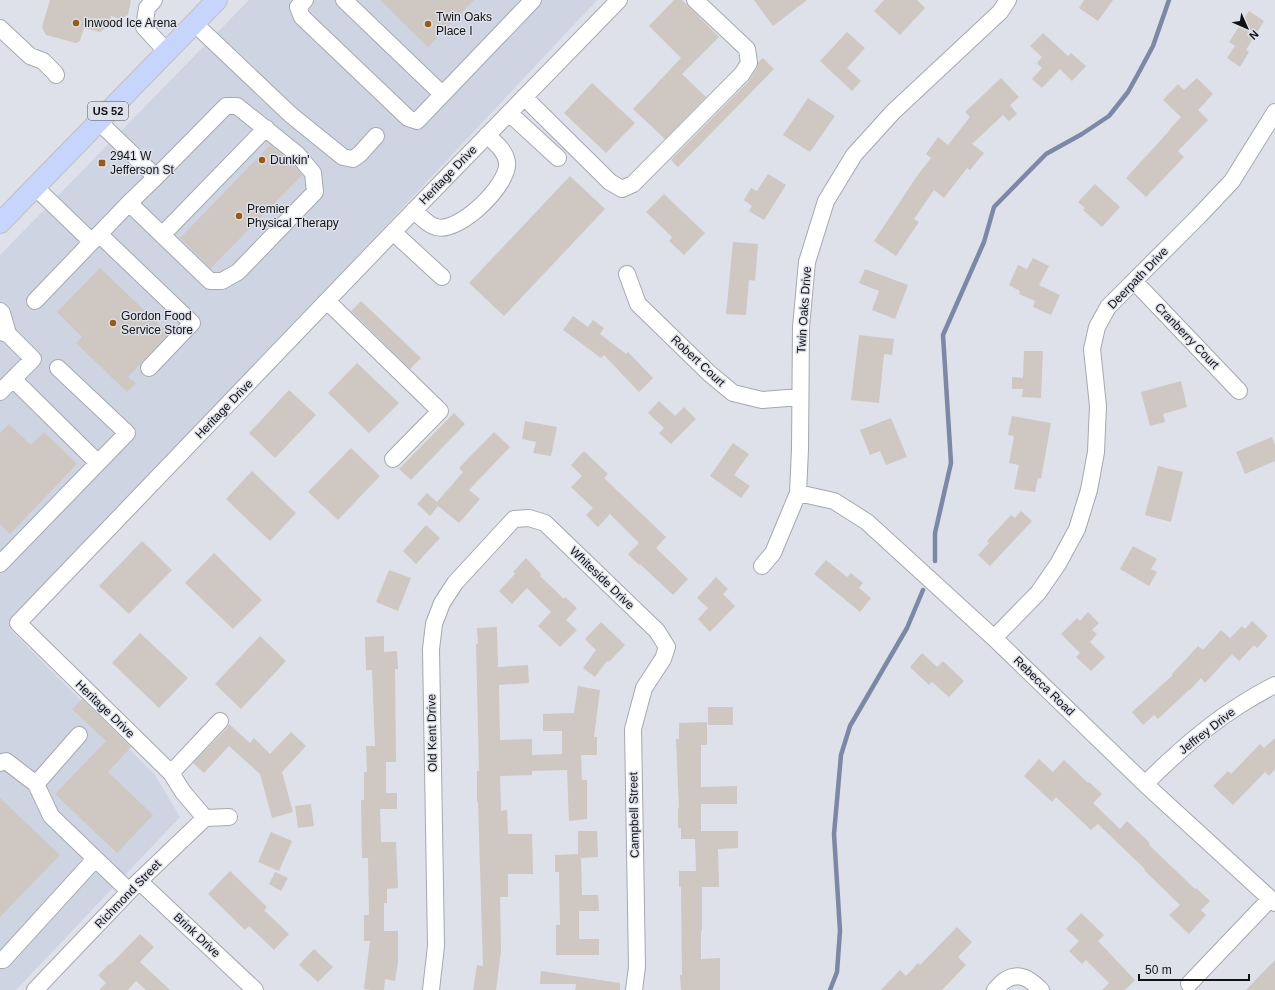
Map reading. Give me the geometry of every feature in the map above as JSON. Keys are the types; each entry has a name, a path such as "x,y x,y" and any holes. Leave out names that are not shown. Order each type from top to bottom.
{"main road":[{"name":"US 52","path":"0,223 217,0"}],"street":[{"path":"154,0 147,8 144,27 167,52"},
{"path":"305,0 298,8 302,17 408,118 417,121 533,0"},
{"path":"344,0 442,94"},
{"name":"Heritage Drive","path":"204,818 183,792 171,773 18,623 414,210 619,0"},
{"path":"524,97 610,182 622,189 633,184 742,74 749,64 747,49 695,0"},
{"name":"Twin Oaks Drive","path":"762,566 773,553 798,493 802,327 807,262 826,201 854,155 893,112 1000,12 1008,0"},
{"path":"194,23 291,115 343,157 353,158 360,154 376,136"},
{"path":"0,28 30,56 43,61 56,75"},
{"path":"35,301 128,203 156,177 226,106 237,106 266,128 297,154 313,173 315,192 238,272 222,281 210,281 128,203"},
{"path":"509,113 558,158"},
{"name":"Deerpath Drive","path":"994,638 1038,592 1058,564 1076,529 1089,490 1096,452 1098,406 1092,349 1097,327 1108,307 1232,181 1274,118"},
{"path":"99,122 156,177"},
{"path":"162,235 266,128"},
{"path":"414,210 436,227 447,228 459,223 476,210 504,176 507,163 504,152 487,135"},
{"path":"35,187 192,323 149,368"},
{"path":"393,232 442,276"},
{"name":"Robert Court","path":"627,274 638,304 710,374 734,393 762,400 800,397"},
{"name":"Cranberry Court","path":"1134,281 1239,391"},
{"path":"327,301 440,411 393,460"},
{"path":"0,312 2,313 3,336 33,359 0,392"},
{"path":"0,564 127,434 58,368"},
{"path":"13,379 98,463"},
{"name":"Rebecca Road","path":"798,493 834,501 867,522 994,638 1145,784 1273,901"},
{"name":"Whiteside Drive","path":"529,518 545,524 657,631 667,647"},
{"name":"Old Kent Drive","path":"431,990 436,946 431,649 434,624 442,603 455,582 514,519 529,518"},
{"name":"Campbell Street","path":"634,990 637,967 633,729 644,688 663,659 667,647"},
{"name":"Jeffrey Drive","path":"1145,784 1166,763 1197,737 1239,706 1275,685"},
{"path":"171,773 220,721"},
{"path":"0,763 6,761 36,784 79,735"},
{"name":"Brink Drive","path":"36,784 51,816 95,859 134,886 255,990"},
{"path":"204,818 229,817"},
{"name":"Richmond Street","path":"35,990 134,886 204,818"},
{"path":"0,960 3,960 95,859"},
{"path":"1189,984 1273,901"},
{"path":"995,990 1005,980 1016,976 1030,979 1041,990"}],"shaded area":[{"path":"249,0 597,0 9,628 155,775 180,817 16,990 0,990 0,255"}],"building":[{"name":"Inwood Ice Arena","path":"50,0 131,0 128,15 120,19 111,16 108,26 100,32 84,28 80,41 76,43 46,35 42,27"},
{"name":"Twin Oaks Place I","path":"380,0 474,0 428,47"},
{"path":"674,0 682,0 719,37 682,74 706,97 665,139 633,109 681,58 649,26"},
{"path":"754,0 807,0 773,26"},
{"path":"884,0 917,0 925,8 900,35 874,11"},
{"path":"1084,0 1113,0 1098,21 1079,8"},
{"path":"1249,11 1264,21 1246,50 1249,52 1240,67 1227,58 1235,46 1229,42"},
{"path":"847,32 865,48 847,68 861,81 852,91 820,61"},
{"path":"1043,33 1068,56 1071,53 1086,66 1072,81 1060,69 1042,88 1032,79 1042,68 1037,63 1042,57 1030,46"},
{"path":"763,58 774,69 678,167 671,160 749,81 757,68 758,62"},
{"path":"1001,78 1019,97 1010,105 1017,114 1009,121 1003,115 972,144 984,153 970,170 967,168 944,198 934,190 914,219 919,222 896,256 874,241 917,176 931,158 926,154 938,137 948,145 970,117 965,112"},
{"path":"1197,78 1213,94 1198,110 1208,120 1178,151 1184,157 1146,197 1126,178 1181,117 1163,100 1178,84 1184,90"},
{"path":"592,83 635,123 606,153 564,113"},
{"path":"808,98 835,116 810,152 783,135"},
{"path":"270,145 290,161 302,175 211,268 180,238"},
{"path":"768,174 786,185 764,220 749,211 752,206 744,200 751,188 757,191"},
{"path":"570,176 605,209 504,316 469,283"},
{"path":"1095,184 1120,207 1102,227 1083,210 1085,208 1078,202"},
{"path":"664,194 705,233 684,255 669,241 672,237 646,212"},
{"path":"733,242 758,244 755,281 749,280 746,315 726,314"},
{"path":"1033,258 1049,266 1039,285 1060,295 1051,315 1033,307 1035,301 1019,294 1020,291 1009,285 1018,265 1027,269"},
{"name":"Gordon Food Service Store","path":"100,268 169,334 128,377 136,383 127,392 76,343 82,337 57,312"},
{"path":"865,269 908,285 895,319 872,310 879,291 859,283"},
{"path":"361,301 421,358 410,369 351,311"},
{"path":"573,316 588,327 593,320 604,328 600,334 626,354 628,352 653,378 639,392 604,355 601,358 563,330"},
{"path":"859,335 894,339 892,355 884,354 879,403 851,400"},
{"path":"1024,351 1043,351 1041,398 1022,397 1023,389 1012,389 1012,377 1023,378"},
{"path":"357,363 399,403 369,433 328,393"},
{"path":"1181,381 1187,407 1163,414 1165,422 1150,426 1141,392"},
{"path":"289,390 316,415 275,458 249,433"},
{"path":"659,401 675,416 684,407 696,419 671,444 659,433 664,428 648,413"},
{"path":"454,413 465,424 411,480 399,469"},
{"path":"1012,416 1051,423 1041,479 1038,478 1035,492 1014,489 1019,465 1009,463 1014,436 1008,435"},
{"path":"891,418 907,457 886,465 880,451 870,455 860,430"},
{"path":"525,421 557,427 551,456 533,453 536,442 522,439"},
{"path":"9,424 31,445 44,432 77,464 10,534 0,524 0,433"},
{"path":"494,432 510,447 469,490 480,499 459,523 438,506 430,516 417,504 427,493 437,502 463,472 459,468"},
{"path":"1272,437 1275,445 1275,461 1245,474 1236,452"},
{"path":"733,443 749,454 734,475 750,486 741,498 710,476"},
{"path":"351,448 380,476 338,520 308,492"},
{"path":"584,451 608,474 604,478 666,537 656,548 688,579 673,595 628,554 639,543 610,514 598,527 586,515 593,508 571,487 582,476 571,465"},
{"path":"1158,466 1183,472 1171,522 1145,515"},
{"path":"252,471 296,513 270,541 226,499"},
{"path":"1021,511 1032,521 990,566 978,555 989,543 987,541 1011,515 1015,518"},
{"path":"426,525 440,538 416,564 403,551"},
{"path":"142,541 172,570 129,614 99,586"},
{"path":"1133,546 1157,559 1151,569 1157,572 1149,586 1120,569"},
{"path":"214,553 262,600 233,629 185,583"},
{"path":"526,558 541,574 540,576 564,599 565,597 577,608 566,620 577,630 560,647 538,626 551,612 527,588 512,604 499,591 515,574 513,572"},
{"path":"826,560 847,577 851,573 863,583 859,588 871,598 860,612 814,574"},
{"path":"389,570 411,578 398,611 376,602"},
{"path":"716,577 728,589 723,594 735,606 710,632 698,619 708,608 697,598"},
{"path":"1088,612 1099,623 1092,630 1097,634 1090,642 1105,657 1091,671 1076,657 1080,653 1061,634 1077,618 1080,621"},
{"path":"1252,621 1268,636 1257,648 1254,645 1239,661 1232,654 1205,683 1201,678 1158,719 1154,715 1143,725 1132,712 1173,675 1172,674 1198,646 1203,650 1221,630 1230,638 1242,626 1245,629"},
{"path":"601,622 625,645 609,662 607,661 595,677 583,668 596,650 585,639"},
{"path":"497,627 498,667 528,665 529,683 499,685 500,740 532,739 532,755 562,754 562,731 543,731 543,714 574,713 578,686 600,690 594,737 597,737 597,755 581,755 582,780 587,780 587,819 569,821 567,770 532,771 532,775 500,776 501,811 507,810 508,834 532,834 533,874 508,874 508,897 500,897 501,951 496,990 473,990 477,965 483,966 477,802 477,771 479,771 476,644 478,644 477,628"},
{"path":"140,633 188,678 159,708 112,663"},
{"path":"260,636 286,661 241,709 215,684"},
{"path":"384,636 384,652 397,651 398,669 395,669 396,762 386,762 386,793 397,793 397,809 380,809 381,842 396,842 398,888 387,889 387,903 384,903 384,931 398,931 398,962 395,981 385,979 384,990 371,990 364,989 370,941 364,941 364,915 369,915 368,858 362,858 361,800 364,800 364,772 367,772 366,746 375,746 372,670 366,670 365,637"},
{"path":"922,653 937,667 943,661 964,681 949,697 932,682 929,685 910,667"},
{"path":"82,699 131,747 108,772 153,815 117,853 55,794 106,741 72,709"},
{"path":"708,707 733,707 733,725 708,725"},
{"path":"707,722 707,745 701,745 701,787 737,786 737,804 701,804 701,831 738,831 738,848 718,849 719,887 702,887 701,959 720,958 720,990 681,990 681,887 679,887 679,871 696,871 695,839 681,839 681,828 678,828 679,808 676,739 679,739 679,723"},
{"path":"229,724 250,743 254,738 270,754 291,732 306,746 282,772 293,812 272,818 260,774 229,746 204,773 193,763 227,728"},
{"path":"1275,738 1275,769 1269,776 1265,772 1233,805 1213,786 1228,771 1231,774 1260,744 1264,748"},
{"path":"1039,759 1053,772 1064,760 1102,794 1093,803 1120,829 1127,821 1150,843 1149,845 1195,889 1196,888 1210,901 1201,910 1206,915 1189,934 1169,915 1180,905 1144,870 1145,869 1098,824 1091,830 1056,797 1052,802 1024,776"},
{"path":"0,798 60,855 0,917"},
{"path":"311,804 314,826 298,828 295,806"},
{"path":"578,831 597,831 598,857 581,858 582,895 598,895 599,911 579,911 579,939 599,939 599,955 556,955 556,925 560,925 559,872 555,872 555,855 578,854"},
{"path":"271,832 292,841 279,871 258,862"},
{"path":"230,871 267,907 264,910 289,934 274,950 249,926 245,930 208,894"},
{"path":"275,872 288,878 281,891 269,884"},
{"path":"1081,913 1104,935 1098,941 1135,980 1125,990 1102,990 1109,983 1086,960 1082,964 1069,951 1079,941 1066,929"},
{"path":"957,927 972,942 958,957 966,965 942,990 881,990 900,970 906,976 918,963 920,965"},
{"path":"140,934 154,947 140,962 170,990 146,990 136,981 128,990 99,990 106,983 98,975 109,964 110,965"},
{"path":"314,949 333,967 318,982 299,965"},
{"path":"1275,960 1275,990 1246,990"},
{"path":"541,971 620,983 620,990 575,990 576,984 540,984"}],"waterway":[{"path":"935,561 935,533 951,463 943,335 984,242 994,207 1046,154 1082,134 1109,116 1128,92 1153,46 1169,0"},
{"path":"830,990 837,972 840,931 834,834 841,755 850,726 907,628 923,590"}],"place":[{"name":"Inwood Ice Arena","path":"76,23"},
{"name":"Twin Oaks Place I","path":"428,24"},
{"name":"Dunkin'","path":"262,160"},
{"name":"2941 W Jefferson St","path":"102,163"},
{"name":"Premier Physical Therapy","path":"239,216"},
{"name":"Gordon Food Service Store","path":"113,323"}]}
